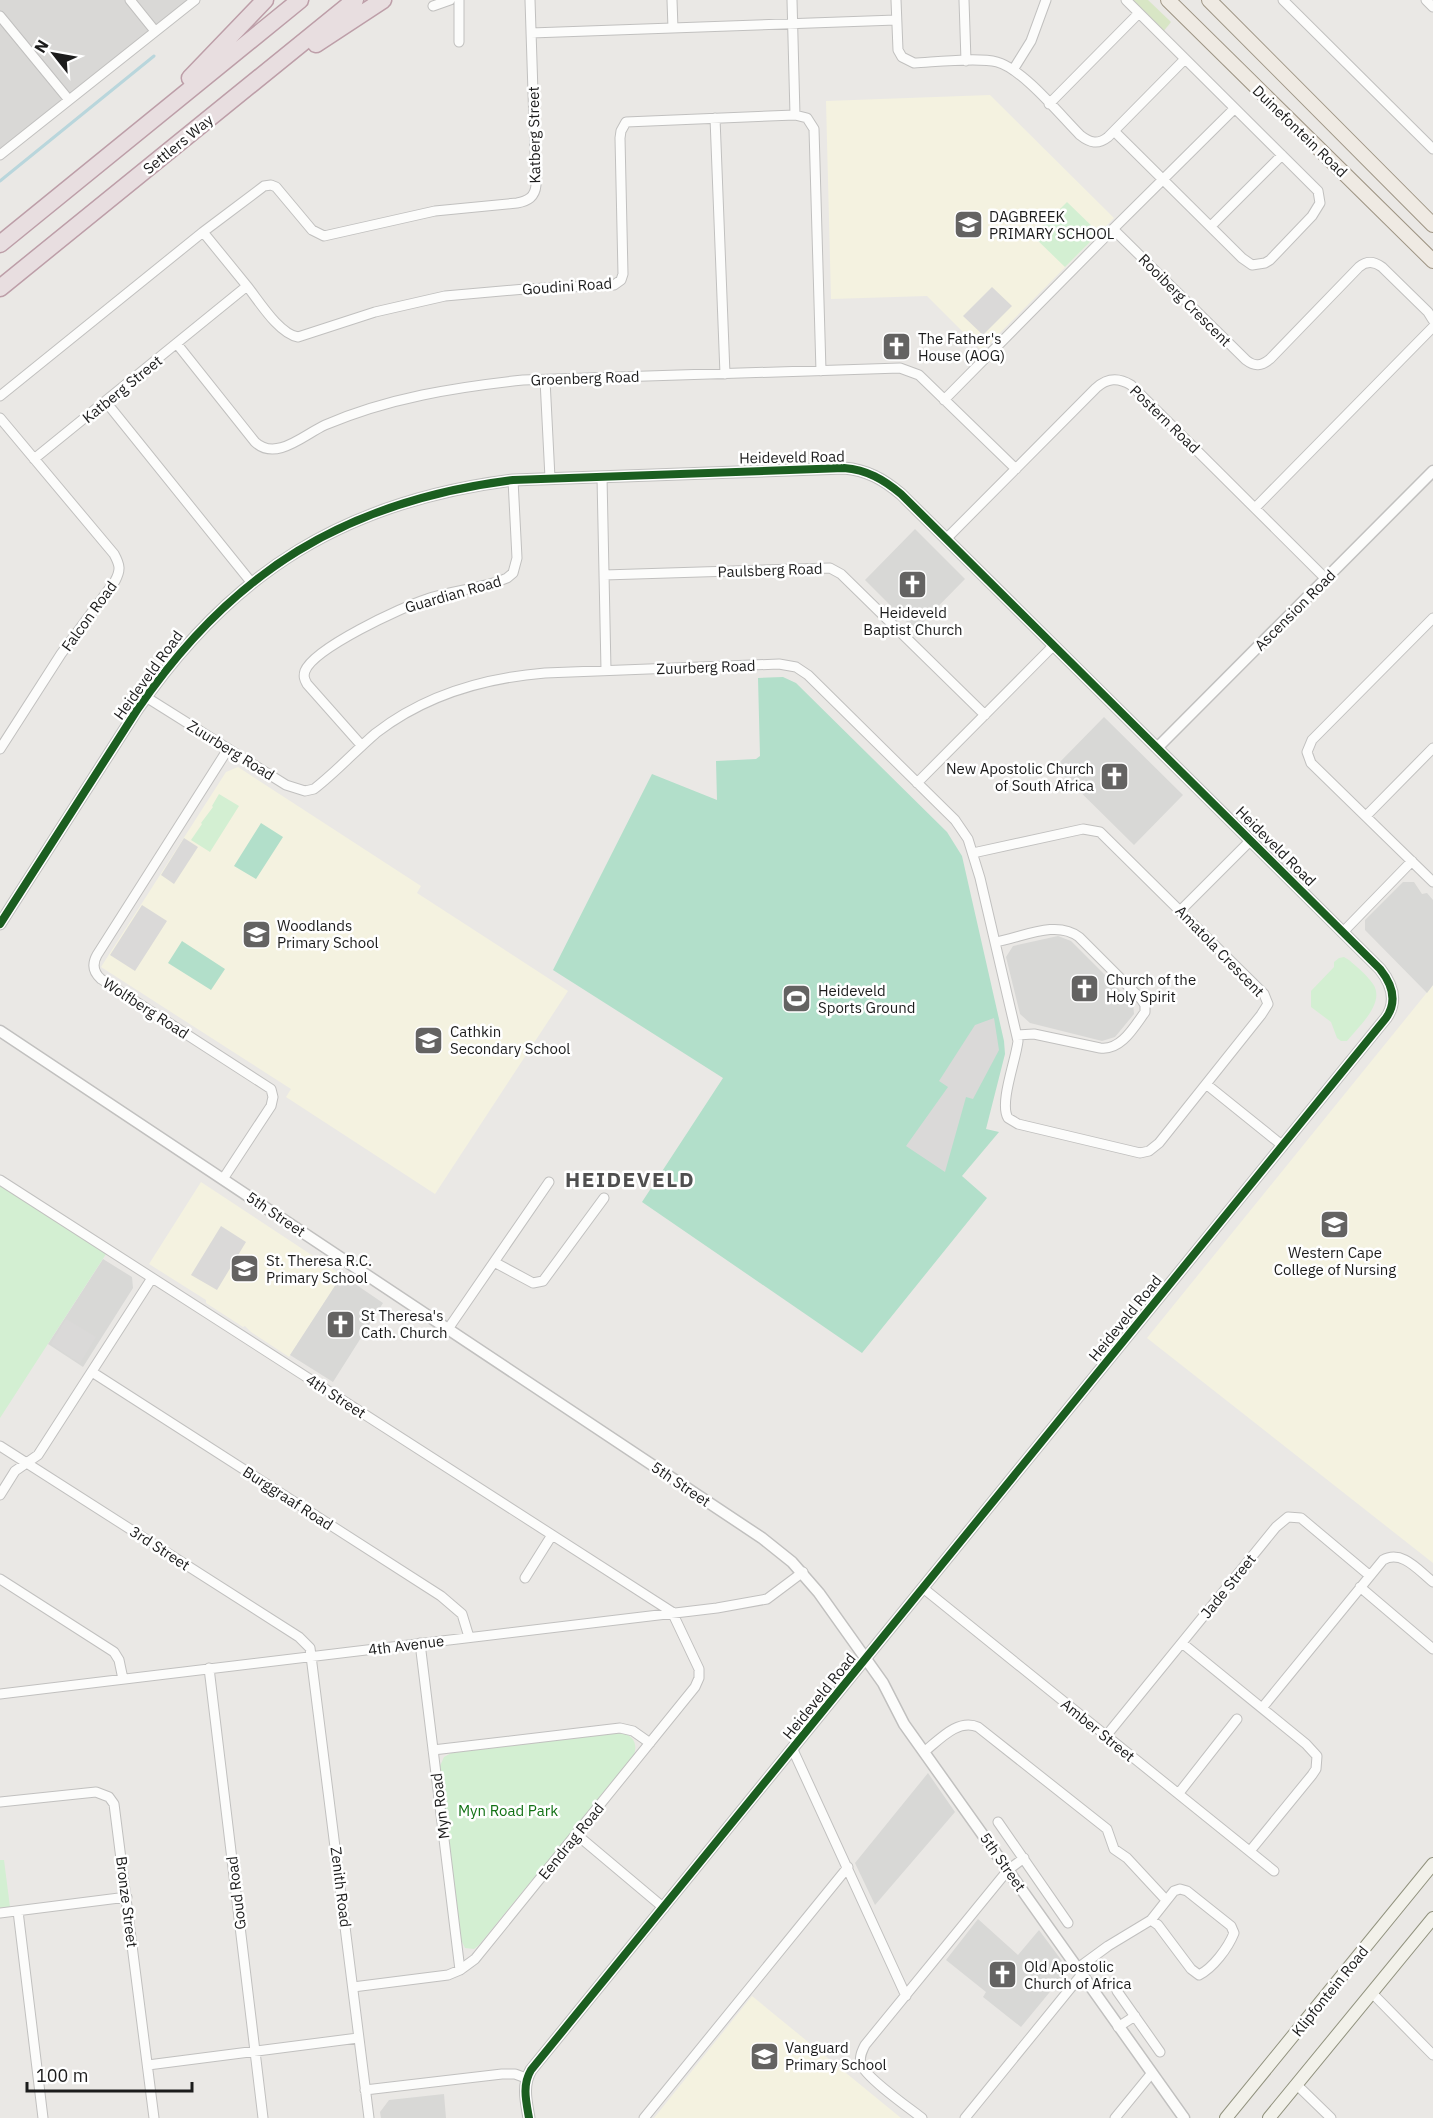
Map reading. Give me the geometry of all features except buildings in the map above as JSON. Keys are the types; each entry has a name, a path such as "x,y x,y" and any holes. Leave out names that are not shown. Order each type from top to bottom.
{"highway":[{"path":"148,123 265,0"},
{"path":"0,243 300,0"},
{"name":"Settlers Way","path":"0,288 355,0"},
{"path":"243,92 383,0"}],"main road":[{"name":"Duinefontein Road","path":"1168,0 1433,261"},
{"name":"Duinefontein Road","path":"1209,0 1433,225"},
{"name":"Klipfontein Road","path":"1226,2118 1433,1864"},
{"path":"1269,2118 1433,1918"}],"street":[{"path":"130,0 155,32"},
{"path":"0,155 195,0"},
{"path":"433,6 450,0"},
{"path":"459,0 459,42"},
{"path":"531,0 531,33 896,20"},
{"path":"672,0 673,28"},
{"path":"792,0 795,115 807,118 814,129 821,371"},
{"path":"896,0 898,50 905,60 914,63 996,62 1013,70 1080,135 1092,142 1103,141 1185,59"},
{"path":"964,0 966,61"},
{"path":"1013,70 1031,41 1046,0"},
{"path":"1114,131 1242,258 1252,265 1270,260 1312,216 1320,203 1318,191 1126,0"},
{"path":"1283,0 1433,149"},
{"path":"1049,104 1139,13"},
{"path":"0,16 69,100"},
{"name":"Katberg Street","path":"203,232 264,186 271,185 276,187 312,230 324,236 435,211 526,201 535,192 536,185 531,33"},
{"path":"944,400 1234,109"},
{"name":"Goudini Road","path":"247,286 282,329 298,337 375,312 454,295 614,285 621,280 623,274 620,138 626,122 795,115"},
{"path":"715,118 725,374"},
{"path":"1210,226 1282,155"},
{"name":"Rooiberg Crescent","path":"1113,229 1246,360 1254,365 1259,366 1270,359 1359,267 1367,262 1374,262 1382,267 1428,312 1433,320"},
{"path":"0,396 203,232 247,286"},
{"name":"Katberg Street","path":"34,459 247,286"},
{"path":"1255,508 1430,333 1433,327"},
{"name":"Groenberg Road","path":"177,345 255,442 260,447 270,450 280,449 326,425 395,401 460,387 545,380 900,368 919,375 1016,469"},
{"path":"545,380 550,478"},
{"name":"Postern Road","path":"946,539 1100,384 1110,380 1121,380 1131,385 1326,579"},
{"path":"106,402 252,582"},
{"path":"0,418 34,459"},
{"name":"Falcon Road","path":"0,749 62,654 115,581 120,569 114,554 34,459"},
{"name":"Heideveld Road","path":"0,924 146,697 192,637 252,582 278,563 334,530 368,514 400,503 466,487 513,480 844,468 856,469 877,476 890,484 1251,840 1387,978 1393,996 1392,1007 1386,1018 526,2078"},
{"path":"602,477 606,670"},
{"name":"Ascension Road","path":"1157,748 1430,479"},
{"name":"Guardian Road","path":"362,746 307,684 304,679 306,669 315,659 361,628 396,611 450,592 507,578 513,573 517,558 513,480"},
{"name":"Paulsberg Road","path":"604,575 830,568 840,574 985,715"},
{"path":"1433,618 1312,740 1307,752 1311,763 1433,882"},
{"path":"917,783 1054,645"},
{"name":"Zuurberg Road","path":"146,697 286,786 305,792 322,784 377,733 410,711 450,693 480,683 510,676 606,670 779,664 796,667 955,820 968,839 1018,1041 1005,1106 1008,1118"},
{"name":"Wolfberg Road","path":"223,1179 271,1106 273,1097 271,1089 101,979 95,973 93,964 228,748"},
{"path":"1366,816 1433,748"},
{"name":"Amatola Crescent","path":"973,853 1083,829 1093,830 1107,837 1262,991 1267,1000 1267,1007 1262,1015 1154,1148 1145,1152 1018,1124 1008,1118"},
{"path":"1181,910 1251,840"},
{"path":"1343,932 1412,861"},
{"path":"995,942 1052,929 1070,931 1079,937 1145,1005 1145,1012 1114,1047 1100,1048 1034,1035 1017,1035"},
{"name":"5th Street","path":"0,1031 762,1538 803,1572 867,1658 900,1717 924,1752 1184,2118"},
{"path":"1206,1083 1283,1146"},
{"name":"4th Street","path":"0,1180 672,1612"},
{"path":"448,1329 549,1182"},
{"path":"494,1262 533,1283 543,1281 604,1198"},
{"path":"0,1496 15,1471 38,1455 152,1278"},
{"name":"Burggraaf Road","path":"92,1372 441,1596 462,1614 469,1637"},
{"name":"3rd Street","path":"0,1446 299,1637 310,1648 312,1656"},
{"name":"Jade Street","path":"1106,1736 1276,1527 1288,1517 1301,1518 1369,1575"},
{"path":"525,1578 552,1535"},
{"path":"1262,1708 1383,1560 1396,1556 1408,1562 1433,1582"},
{"name":"4th Avenue","path":"0,1694 717,1608 767,1599 803,1572"},
{"path":"0,1579 114,1652 119,1660 123,1679"},
{"path":"1360,1587 1433,1649"},
{"name":"Amber Street","path":"923,1588 1274,1871"},
{"name":"Eendrag Road","path":"353,1987 448,1975 460,1970 475,1959 695,1687 699,1678 699,1669 672,1612"},
{"name":"Myn Road","path":"420,1643 460,1970"},
{"path":"1182,1643 1317,1756 1316,1769 1312,1775 1250,1851"},
{"name":"Zenith Road","path":"312,1656 369,2118"},
{"name":"Goud Road","path":"209,1668 263,2118"},
{"path":"1179,1793 1237,1719"},
{"path":"924,1752 959,1726 966,1723 978,1727 1107,1829 1114,1849 1127,1858 1166,1900"},
{"path":"433,1750 624,1728 633,1731 650,1743"},
{"path":"793,1750 906,1996"},
{"name":"Bronze Street","path":"0,1802 96,1792 109,1797 114,1804 154,2118"},
{"path":"998,1822 1068,1923"},
{"path":"576,1834 664,1908"},
{"path":"922,2118 862,2067 860,2060 865,2045 1008,1870 1023,1858"},
{"path":"644,2118 848,1867"},
{"path":"965,2118 1080,1971 1108,1946 1152,1920 1174,1891 1180,1889 1187,1891 1231,1926 1234,1933 1207,1971 1199,1975 1191,1969 1152,1920"},
{"path":"0,1913 127,1897"},
{"path":"18,1911 43,2118"},
{"path":"1117,1991 1160,2052"},
{"path":"1372,1993 1433,2055"},
{"path":"1118,2027 1135,2016"},
{"path":"148,2065 358,2038"},
{"path":"365,2090 515,2074 526,2078 529,2118"},
{"path":"1115,2118 1151,2074"},
{"path":"1297,2085 1332,2118"}],"shaded area":[{"path":"0,0 194,0 0,154"},
{"name":"DAGBREEK PRIMARY SCHOOL","path":"990,95 1114,218 982,351 927,296 831,299 826,101"},
{"path":"992,287 1012,306 983,335 963,316"},
{"path":"915,529 965,579 915,630 865,580"},
{"path":"1104,717 1183,795 1134,845 1055,767"},
{"path":"238,767 421,886 417,893 568,991 435,1194 286,1097 291,1089 101,967 226,772"},
{"path":"184,838 198,847 174,884 161,875"},
{"path":"1403,882 1414,882 1422,894 1427,893 1433,900 1433,985 1427,993 1365,930 1365,920"},
{"path":"142,905 167,921 135,971 110,955"},
{"path":"1058,936 1071,941 1133,1003 1134,1014 1115,1037 1102,1041 1030,1023 1020,1014 1006,957 1013,946"},
{"name":"Western Cape College of Nursing","path":"1433,985 1433,1563 1147,1338"},
{"path":"994,1018 999,1050 973,1099 966,1097 945,1172 906,1146 948,1087 939,1081 975,1025"},
{"name":"St. Theresa R.C. Primary School","path":"201,1182 342,1275 289,1357 149,1264"},
{"path":"221,1226 246,1242 217,1290 191,1275"},
{"path":"103,1259 132,1277 133,1288 83,1367 48,1344"},
{"path":"342,1275 383,1303 333,1382 290,1355"},
{"path":"66,1319 96,1337 80,1363 51,1344"},
{"path":"928,1773 955,1812 875,1905 855,1863"},
{"path":"978,1919 1018,1955 1039,1930 1065,1965 1063,1976 1021,2027 983,1997 986,1992 946,1960"},
{"name":"Vanguard Primary School","path":"752,1996 901,2118 654,2118"},
{"path":"444,2094 446,2118 381,2118 380,2112 389,2100"}],"green space":[{"path":"1132,0 1148,0 1171,22 1163,32"},
{"path":"1067,202 1099,233 1065,267 1033,236"},
{"name":"Heideveld Sports Ground","path":"783,677 796,683 947,832 962,856 1004,1041 1005,1054 986,1129 999,1132 962,1176 987,1198 862,1353 642,1202 723,1078 553,970 652,774 717,800 716,761 756,759 760,756 758,678"},
{"path":"219,794 239,806 210,852 191,840"},
{"path":"261,823 283,837 256,879 234,866"},
{"path":"182,941 225,969 211,990 168,963"},
{"path":"1344,957 1371,981 1376,991 1376,999 1363,1022 1347,1041 1341,1041 1337,1038 1331,1022 1311,1007 1311,991 1334,967 1334,962"},
{"path":"0,1185 106,1254 0,1418"},
{"name":"Myn Road Park","path":"621,1732 634,1741 634,1755 479,1945 474,1949 465,1948 461,1940 440,1766 444,1757 453,1752"},
{"path":"0,1860 4,1860 10,1907 0,1908"}],"waterway":[{"path":"0,181 154,56"}],"cycle path":[{"path":"0,924 137,710 174,661 212,618 254,582 298,551 346,525 397,505 453,490 513,480 844,468 874,476 901,494 1380,969 1388,981 1393,999 1386,1018 531,2070 526,2087 529,2118"}],"place":[{"name":"DAGBREEK PRIMARY SCHOOL","path":"968,225"},
{"name":"The Father's House (AOG)","path":"897,347"},
{"name":"Heideveld Baptist Church","path":"913,585"},
{"name":"New Apostolic Church of South Africa","path":"1115,777"},
{"name":"Woodlands Primary School","path":"256,934"},
{"name":"Church of the Holy Spirit","path":"1085,988"},
{"name":"Heideveld Sports Ground","path":"797,999"},
{"name":"Cathkin Secondary School","path":"429,1040"},
{"name":"Western Cape College of Nursing","path":"1335,1225"},
{"name":"St. Theresa R.C. Primary School","path":"245,1269"},
{"name":"St Theresa's Cath. Church","path":"340,1324"},
{"name":"Old Apostolic Church of Africa","path":"1003,1975"},
{"name":"Vanguard Primary School","path":"764,2056"}],"district":[{"name":"HEIDEVELD","path":"630,1179"}]}
